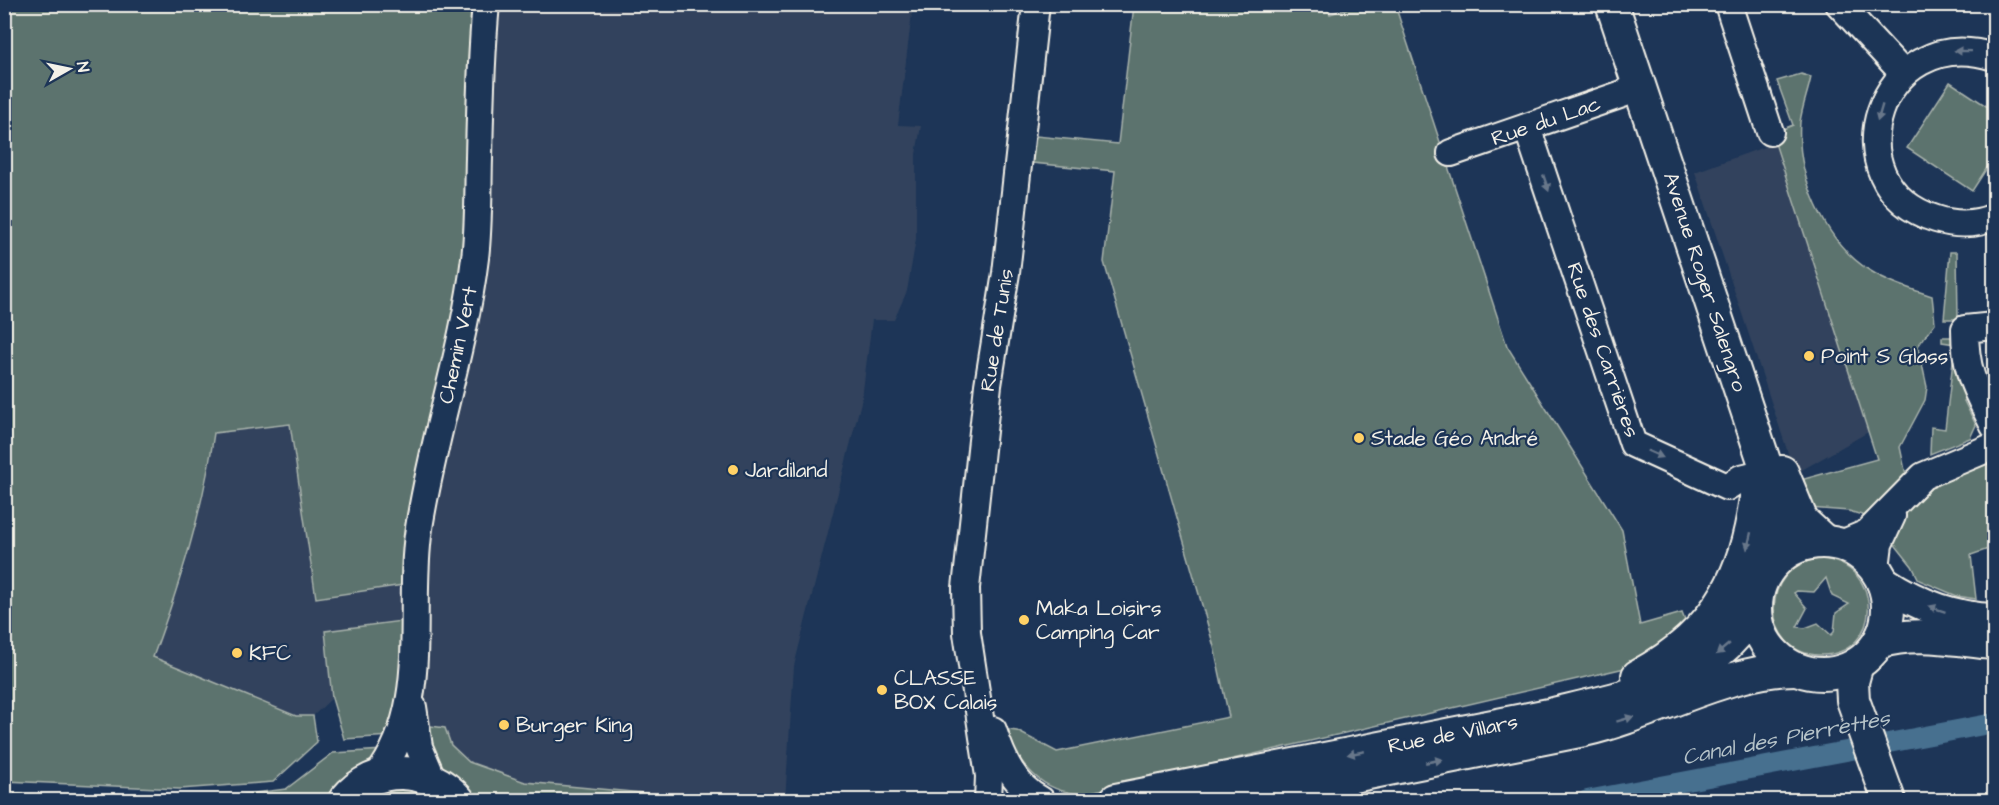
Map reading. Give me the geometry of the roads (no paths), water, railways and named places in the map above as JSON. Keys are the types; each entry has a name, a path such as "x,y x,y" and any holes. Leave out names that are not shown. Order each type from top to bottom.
{"main road":[{"name":"Avenue Roger Salengro","path":"1612,4 1758,441 1772,491 1777,543 1773,563"},
{"name":"Avenue Roger Salengro","path":"1626,4 1790,497 1802,521 1833,543"},
{"path":"1549,715 1598,695 1651,669 1679,650 1702,627 1729,592 1742,564 1750,538 1758,474 1758,441"},
{"path":"1878,795 1850,719 1830,693 1804,671 1780,660 1766,644 1757,624 1756,602 1761,581 1773,563 1796,547 1833,543 1860,554 1903,595 1944,611 1995,620"},
{"path":"1804,671 1834,673 1857,664 1879,642 1888,613 1880,575"},
{"name":"Rue de Villars","path":"1116,801 1549,715 1625,695 1695,668 1718,654 1736,638 1756,602"},
{"path":"1879,642 1897,637 1917,636 1995,643"},
{"path":"1850,719 1852,687 1857,664"},
{"name":"Rue de Villars","path":"1233,801 1584,730 1631,717 1740,677 1804,671"},
{"path":"345,801 362,785 376,778 408,773 433,780 458,801"}],"street":[{"name":"Chemin Vert","path":"412,682 417,628 419,529 471,287 476,249 486,4"},
{"name":"Rue de Tunis","path":"988,801 988,770 965,605 988,385 1006,273 1036,4"},
{"path":"1728,4 1770,132"},
{"path":"1839,4 1903,73"},
{"path":"1995,57 1964,50 1947,51 1916,63 1903,73 1884,99 1876,129 1878,160 1892,188 1915,210 1944,222 1976,223 1995,217"},
{"name":"Rue du Lac","path":"1451,153 1640,88"},
{"name":"Rue des Carrières","path":"1527,127 1633,444 1727,487 1741,478 1758,474"},
{"path":"1995,326 1965,329 1965,353 1970,377 1995,426"},
{"path":"1833,543 1867,533 1917,480 1933,470 1995,446"},
{"path":"1880,575 1880,544 1901,496"},
{"name":"Rue de Tunis","path":"971,655 1004,758 1016,779 1041,801"},
{"path":"376,778 397,747 412,682"},
{"path":"412,682 419,747 433,780"}],"waterway":[{"name":"Canal des Pierrettes","path":"1587,800 1994,723"}],"place":[{"name":"Point S Glass","path":"1809,356"},
{"name":"Stade Géo André","path":"1359,438"},
{"name":"Jardiland","path":"733,470"},
{"name":"Maka Loisirs Camping Car","path":"1024,620"},
{"name":"KFC","path":"237,653"},
{"name":"CLASSE BOX Calais","path":"882,690"},
{"name":"Burger King","path":"504,725"}]}
